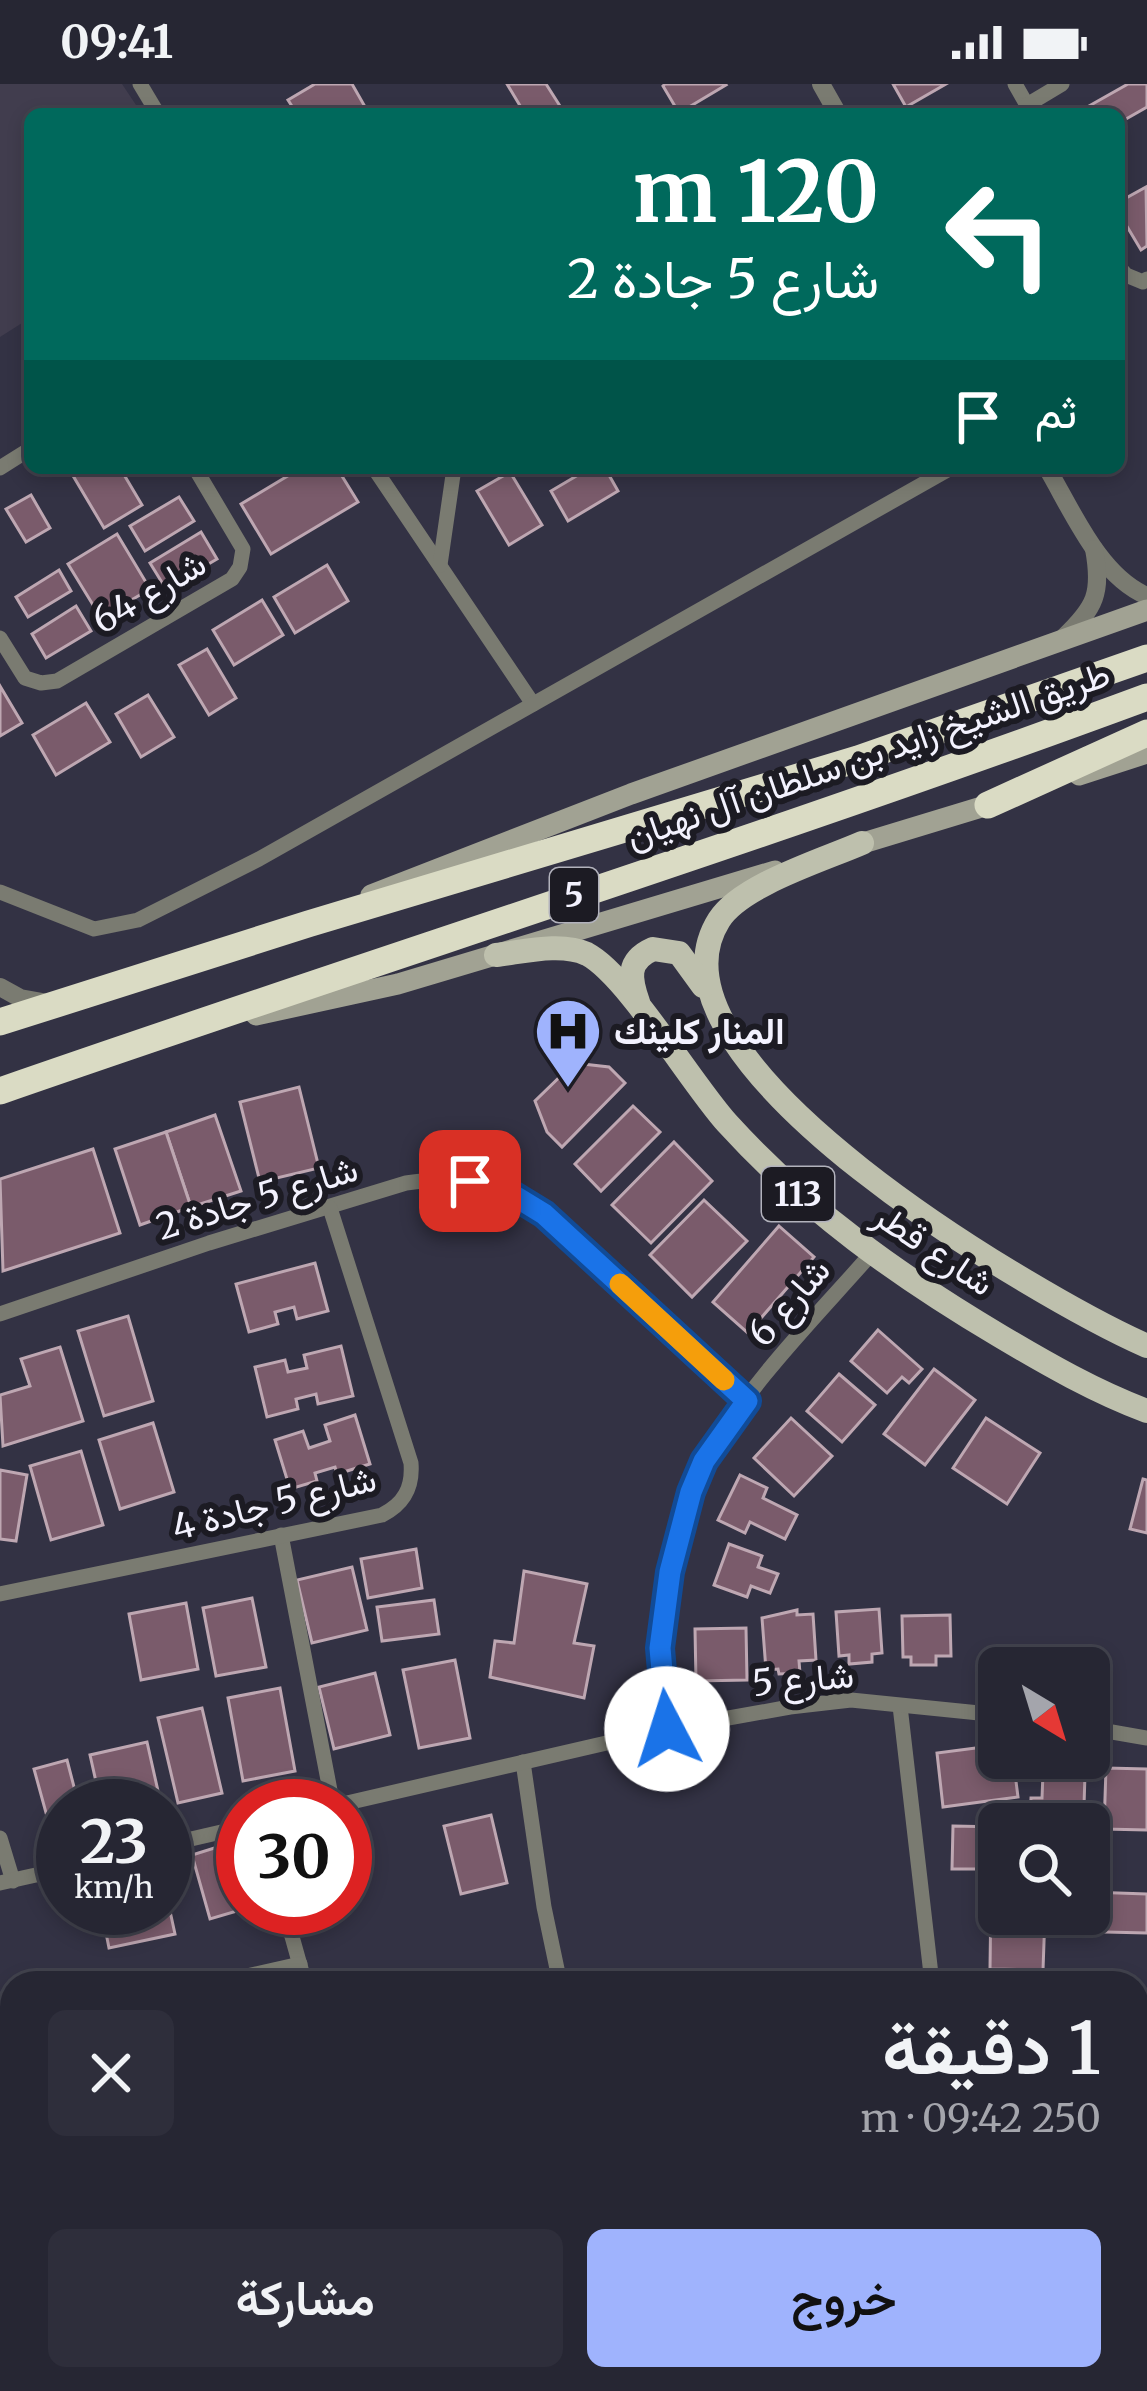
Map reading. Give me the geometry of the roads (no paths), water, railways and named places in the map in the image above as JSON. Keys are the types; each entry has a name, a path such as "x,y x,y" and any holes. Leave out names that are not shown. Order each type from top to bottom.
{"highway":[{"name":"طريق الشيخ زايد بن سلطان آل نهيان","path":"0,1022 858,759 1147,658"},
{"name":"طريق الشيخ زايد بن سلطان آل نهيان","path":"0,1091 793,823 1147,697"},
{"path":"988,805 1147,734"}],"main road":[{"path":"308,925 421,873 1147,610"},
{"path":"155,1037 398,984 1147,753"},
{"path":"707,993 705,962 712,937 719,920 734,904 862,843"},
{"name":"شارع قطر","path":"496,955 574,950 605,968 725,1121 776,1174 871,1254 1052,1366 1147,1411"},
{"name":"شارع قطر","path":"642,1011 634,962 652,950 679,952 736,1044 766,1081 864,1173 984,1258 1147,1346"}],"street":[{"path":"1031,108 1062,84"},
{"name":"شارع 64","path":"0,638 25,678 56,681 232,579 243,549 199,474"},
{"path":"378,474 533,704"},
{"path":"440,565 453,474"},
{"path":"0,892 94,929 138,920 259,859 940,474"},
{"path":"1051,474 1093,544 1126,584 1147,596"},
{"path":"1064,638 1095,600 1099,587 1093,544"},
{"path":"0,987 20,998 58,1003"},
{"name":"شارع 5 جادة 2","path":"0,1314 406,1183 470,1181 508,1192 544,1214 747,1401"},
{"name":"شارع 5 جادة 4","path":"0,1594 382,1515 398,1505 411,1481 411,1463 329,1208"},
{"name":"شارع 6","path":"667,1729 660,1648 670,1572 704,1461 747,1401 871,1254"},
{"path":"281,1535 328,1779"},
{"name":"شارع 5","path":"372,1797 667,1729 790,1706 851,1700 978,1713"},
{"path":"900,1706 931,1971"},
{"path":"1110,1732 1147,1738"},
{"path":"523,1762 557,1971"},
{"path":"0,1838 6,1882 36,1875"},
{"path":"292,1935 302,1971"},
{"path":"269,1971 300,1964"}],"place":[{"name":"المنار كلينك","path":"568,1090"}]}
